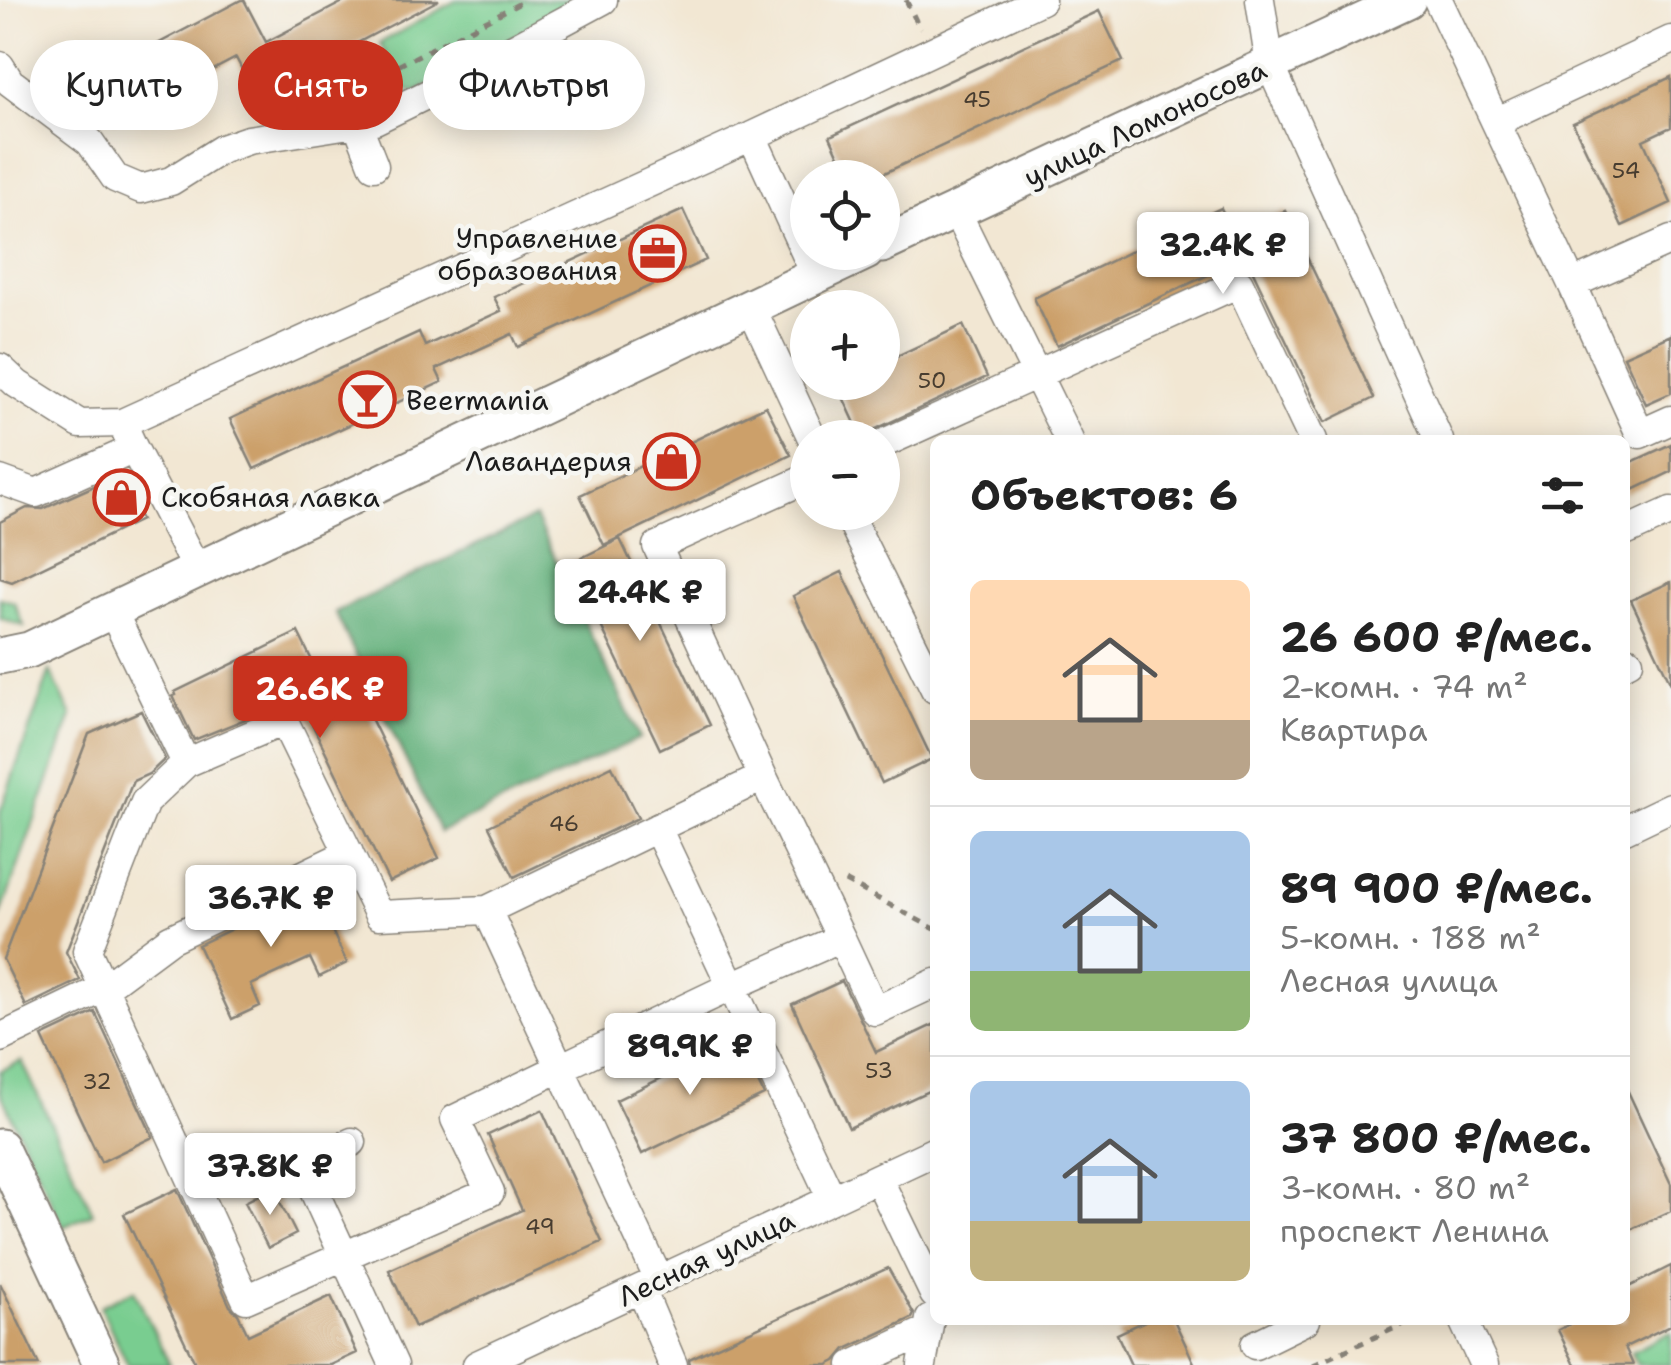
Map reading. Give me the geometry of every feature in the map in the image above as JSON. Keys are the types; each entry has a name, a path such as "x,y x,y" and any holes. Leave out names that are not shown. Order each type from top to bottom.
{"main road":[{"name":"улица Ломоносова","path":"900,237 1408,0"},
{"path":"0,676 15,653 828,270"},
{"path":"0,1146 91,1362"}],"street":[{"path":"403,106 603,0"},
{"path":"0,480 36,492 128,436 1041,0"},
{"path":"1260,0 1270,65 1438,435"},
{"path":"1438,0 1640,434 1671,420"},
{"path":"1496,122 1671,40"},
{"path":"5,74 90,142 115,178 142,189 171,180 222,149 248,140 313,130"},
{"path":"361,130 374,166"},
{"path":"752,136 816,276"},
{"path":"956,211 1067,435"},
{"path":"1572,284 1671,240"},
{"path":"900,436 1239,283 1311,435"},
{"path":"751,307 804,420"},
{"path":"0,368 17,384 80,424 128,436 197,570"},
{"path":"790,486 657,546 876,1011 930,985"},
{"path":"1630,530 1671,511"},
{"path":"857,530 930,679"},
{"path":"112,610 186,763"},
{"path":"763,777 487,910 380,915 284,720 186,763 145,802 87,950 246,1298 490,1192 455,1119 841,938"},
{"path":"1630,827 1671,807"},
{"path":"657,828 832,1199"},
{"path":"0,1038 104,988 170,939 349,853"},
{"path":"487,910 560,1068 649,1285 673,1365"},
{"path":"352,1142 302,1165 394,1365"},
{"name":"Лесная улица","path":"477,1365 930,1153"},
{"path":"878,1178 930,1286"},
{"path":"922,1365 930,1318"},
{"path":"1255,1344 1295,1325"},
{"path":"1465,1325 1484,1365"},
{"path":"853,1365 928,1330"}],"path":[{"path":"403,63 526,0"},
{"path":"802,858 930,926"},
{"path":"1313,1365 1402,1325"}],"green space":[{"path":"457,0 583,0 511,40 423,40 423,89 415,93 403,87 403,40 385,40"},
{"path":"535,517 640,738 440,832 335,612"},
{"path":"0,598 14,602 24,626 0,618"},
{"path":"50,671 72,716 0,917 0,812"},
{"path":"22,1061 93,1213 63,1227 0,1092 0,1071"},
{"path":"134,1290 170,1365 128,1365 100,1306"},
{"path":"1671,1332 1671,1365 1637,1365 1631,1352"}],"building":[{"path":"244,0 265,40 238,40 238,62 236,58 218,67 218,40 165,40"},
{"path":"347,0 439,0 363,40 270,40"},
{"path":"1099,11 1123,61 900,166 900,160 841,160 830,136"},
{"path":"1671,77 1671,127 1643,140 1671,203 1622,226 1573,123"},
{"path":"1221,208 1234,235 1285,211 1374,398 1325,422 1246,257 1057,346 1034,298"},
{"path":"683,210 706,260 518,347 512,334 436,369 442,382 254,469 230,419 419,332 425,346 501,311 494,297"},
{"path":"963,325 987,377 895,420 854,420 844,400 900,400 900,355"},
{"path":"1671,335 1671,393 1646,404 1624,356"},
{"path":"766,406 790,453 604,545 580,495"},
{"path":"1671,444 1671,472 1630,492 1630,463"},
{"path":"119,475 141,520 12,582 0,578 0,522 27,508 43,509"},
{"path":"620,539 710,725 660,749 571,563"},
{"path":"842,572 930,760 882,783 793,596"},
{"path":"1671,582 1671,684 1631,600"},
{"path":"298,632 324,685 349,673 439,858 389,882 299,697 194,740 173,696 175,692"},
{"path":"141,711 165,759 149,774 133,781 66,952 80,980 26,1006 3,959 89,734"},
{"path":"612,766 638,818 514,877 489,826"},
{"path":"313,890 347,963 319,977 310,958 251,985 260,1006 232,1019 198,945"},
{"path":"842,981 876,1052 930,1026 930,1090 849,1128 792,1004"},
{"path":"95,1012 153,1137 101,1162 42,1037"},
{"path":"738,1041 764,1095 642,1154 616,1100"},
{"path":"1630,1096 1671,1184 1671,1211 1630,1230"},
{"path":"542,1110 602,1242 415,1327 389,1270 522,1210 488,1135"},
{"path":"273,1188 296,1234 268,1248 245,1202"},
{"path":"177,1189 230,1306 248,1335 331,1296 357,1353 331,1365 196,1365 124,1214"},
{"path":"1671,1266 1671,1325 1625,1347 1633,1365 1575,1365 1558,1330 1568,1325 1630,1325 1630,1286"},
{"path":"888,1268 914,1314 912,1318 846,1349 828,1365 690,1365 689,1359"},
{"path":"0,1283 39,1365 0,1365"},
{"path":"1136,1325 1176,1325 1195,1365 1131,1365 1117,1334"}],"place":[{"name":"Управление образования","path":"657,254"},
{"name":"Beermania","path":"367,400"},
{"name":"Лавандерия","path":"671,461"},
{"name":"Скобяная лавка","path":"122,497"}]}
